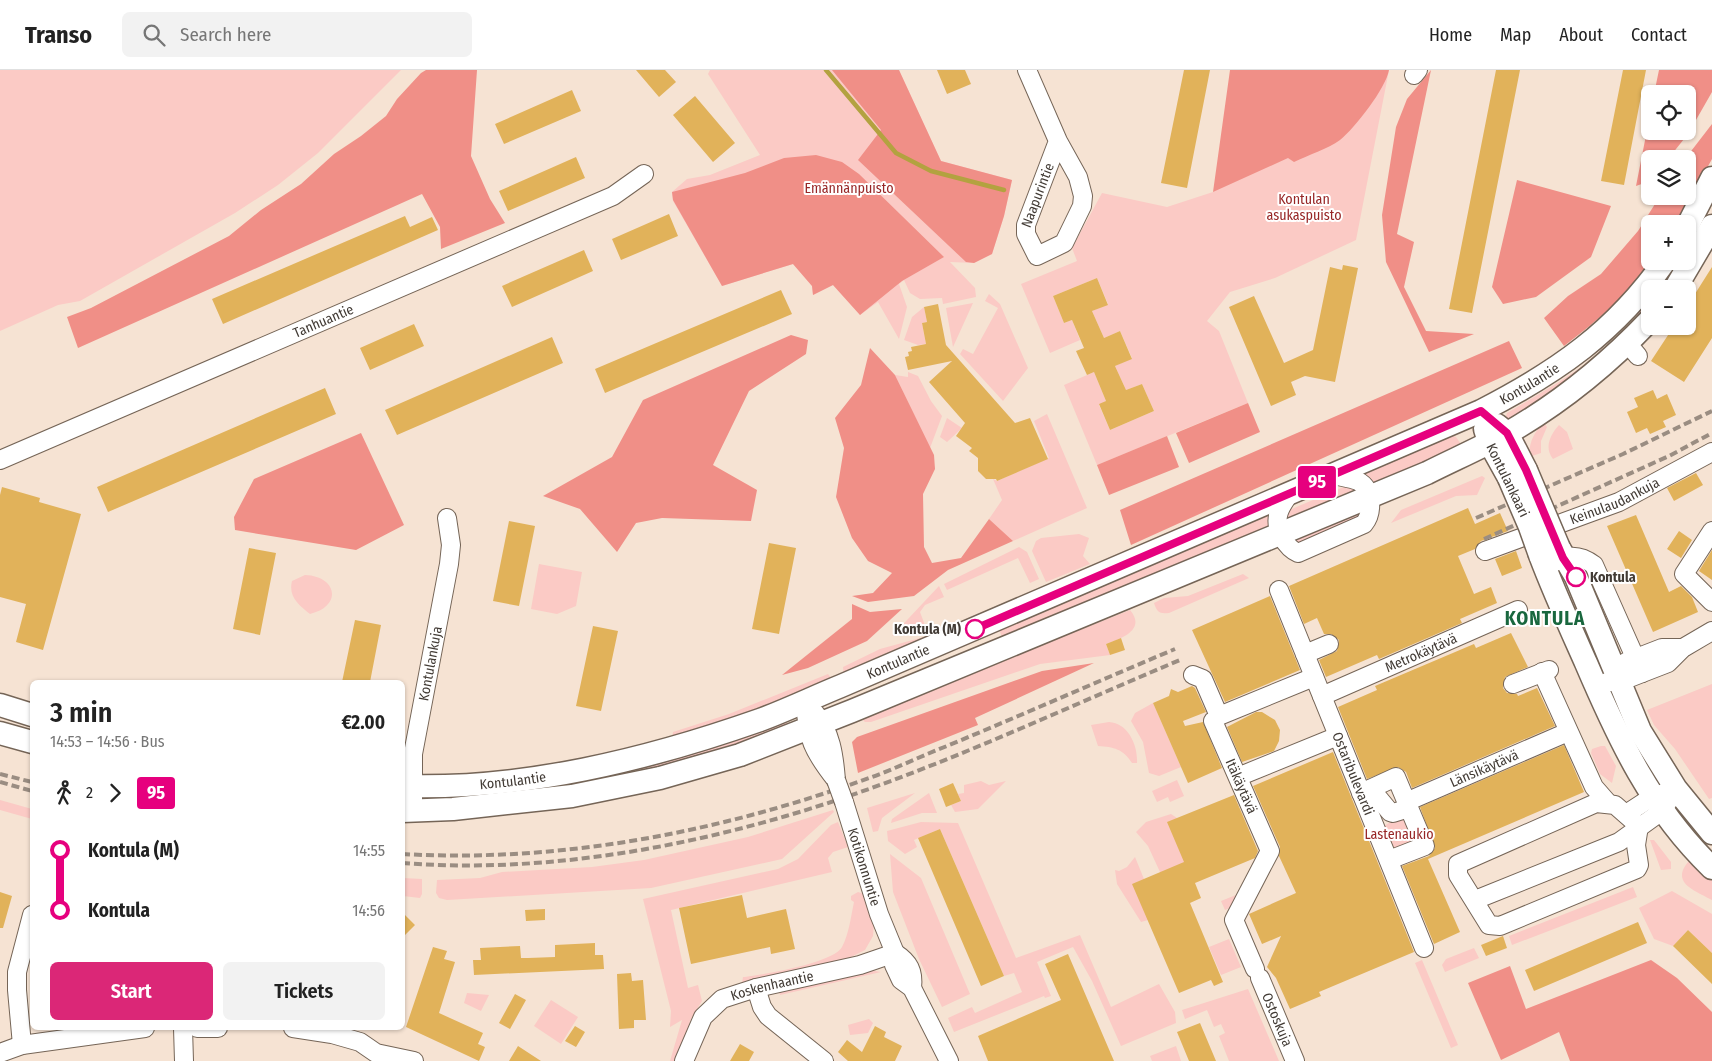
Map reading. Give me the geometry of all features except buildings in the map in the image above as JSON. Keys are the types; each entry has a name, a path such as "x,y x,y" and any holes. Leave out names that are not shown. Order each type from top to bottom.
{"main road":[{"path":"1693,215 1712,178"},
{"path":"1680,280 1704,237"},
{"name":"Kontulantie","path":"407,786 518,780 607,765 695,742 762,719 1481,411 1522,390 1581,352 1626,310 1658,270"},
{"name":"Kontulantie","path":"408,811 525,803 618,788 740,755 815,726 1427,473 1498,438 1568,394 1633,350 1642,335"},
{"name":"Kontulankaari","path":"1481,411 1511,463 1552,557 1594,682 1628,756 1657,804 1694,850 1712,868"},
{"name":"Kontulankaari","path":"1552,557 1576,577 1640,732 1676,789 1712,833"},
{"path":"0,705 30,714"},
{"path":"0,733 30,741"}],"street":[{"name":"Naapurintie","path":"1027,70 1058,141 1082,188 1082,206 1064,243 1037,256 1026,234 1026,225 1058,141"},
{"name":"Tanhuantie","path":"0,460 613,196 644,174"},
{"name":"Keinulaudankuja","path":"1485,551 1619,502 1712,452"},
{"path":"1334,475 1360,482 1368,498"},
{"path":"1281,534 1277,519 1278,513 1288,494"},
{"name":"Kontulankuja","path":"408,811 407,786 450,564 451,545 447,518"},
{"path":"1712,531 1684,574 1712,602"},
{"path":"1552,557 1579,556 1589,561 1599,571 1639,665"},
{"name":"Ostaribulevardi","path":"1279,590 1289,607 1304,654 1338,736 1366,791 1376,829 1424,948"},
{"name":"Metrokäytävä","path":"1322,696 1377,663 1518,610"},
{"path":"1594,682 1639,665 1662,648 1683,648 1712,631"},
{"path":"1304,654 1329,644"},
{"path":"1513,684 1546,671 1594,787 1608,803"},
{"path":"1200,690 1193,675 1203,679 1219,716 1314,677"},
{"name":"Kotikonnuntie","path":"805,701 815,726 818,758 836,780 879,914 896,952 894,965 901,980 912,988 949,1061"},
{"name":"Itäkäytävä","path":"1213,721 1236,769 1254,820 1270,851"},
{"name":"Länsikäytävä","path":"1376,829 1404,807 1561,735"},
{"path":"1236,769 1338,736"},
{"path":"1388,860 1427,846 1404,807 1396,777 1366,791 1390,812 1404,807"},
{"path":"1475,900 1619,842 1639,826 1657,804 1676,789"},
{"path":"1596,803 1615,805 1639,826 1636,845 1639,865 1632,872 1500,926 1488,925 1475,900 1458,875 1458,864 1596,803"},
{"path":"1626,814 1657,804"},
{"name":"Ostoskuja","path":"1270,851 1234,920 1295,1061"},
{"path":"22,1045 17,972 30,923"},
{"name":"Koskenhaantie","path":"684,1061 697,1028 711,1008 722,999 756,988 860,965 896,952"},
{"path":"756,988 762,1007 768,1016 824,1061"},
{"path":"0,1053 22,1045 131,1030"},
{"path":"183,1030 184,1061"},
{"path":"306,1030 332,1034 360,1042 376,1053 411,1060"},
{"path":"0,1042 22,1045"}],"green space":[{"path":"0,70 401,70 318,153 278,185 235,213 80,301 58,305 0,331"},
{"path":"426,70 477,70 471,156 490,199 505,223 441,249 440,227 422,194 78,348 67,317 91,308 229,236 261,210 301,184 334,154 386,116 397,99"},
{"name":"Emännänpuisto","path":"710,70 899,70 941,161 1012,180 1004,216 992,254 974,263 950,262 975,288 976,297 943,304 942,298 920,299 910,293 904,280 899,284 907,307 899,339 878,302 860,315 833,285 813,295 812,286 793,264 722,286 673,201 672,192 687,179 710,175 760,155 708,74"},
{"path":"832,70 899,70 941,161 1012,180 1004,216 992,254 974,263 966,262 858,160 881,130"},
{"path":"1230,70 1389,70 1387,78 1369,107 1354,127 1340,140 1294,162 1288,158 1213,192"},
{"name":"Kontulan asukaspuisto","path":"1388,70 1356,240 1275,278 1230,292 1207,321 1219,331 1248,403 1097,465 1064,385 1094,372 1106,401 1099,405 1110,430 1154,411 1142,384 1126,390 1115,366 1132,358 1120,331 1104,338 1092,311 1108,304 1097,278 1053,296 1064,323 1072,320 1080,340 1050,353 1021,284 1077,261 1072,248 1102,193 1167,207 1213,192"},
{"path":"1431,70 1397,234 1414,242 1404,287 1426,331 1474,334 1429,352 1386,262 1382,215 1396,127 1407,99"},
{"path":"1659,70 1712,70 1712,92 1696,120 1696,85 1656,85"},
{"path":"1712,124 1712,159 1696,188 1696,150 1692,150"},
{"path":"1645,140 1683,140 1675,150 1643,150"},
{"path":"816,155 842,162 859,174 944,257 902,281 860,315 833,285 813,295 812,286 793,264 722,286 673,200 672,192 745,173 784,158"},
{"path":"1641,161 1641,184 1636,186"},
{"path":"1517,180 1611,206 1591,257 1536,297 1503,304 1492,287"},
{"path":"1654,205 1687,205 1681,215 1648,215"},
{"path":"1641,226 1641,270 1645,270 1611,307 1564,346 1544,318 1568,296 1601,274"},
{"path":"989,294 1000,304 1028,368 1003,401 960,354 963,349 973,354 998,308 985,301"},
{"path":"973,303 953,347 946,308"},
{"path":"924,307 927,322 922,323 926,344 918,345 904,340 912,317"},
{"path":"1641,309 1641,316 1631,327 1530,411 1504,422 1507,413 1587,363 1622,332"},
{"path":"791,335 808,340 806,354 749,391 713,465 757,490 751,521 662,518 636,523 617,552 580,509 543,496 612,457 643,400"},
{"path":"1509,341 1522,368 1131,545 1120,510"},
{"path":"870,348 895,375 934,455 935,469 923,494 924,547 932,563 961,558 989,519 1013,541 948,570 914,596 868,602 852,596 873,593 892,573 868,561 852,538 836,497 844,448 835,418 861,385"},
{"path":"908,372 918,376 931,401 942,416 930,448 895,375 908,377"},
{"path":"1248,403 1260,432 1189,463 1176,433"},
{"path":"1047,414 1087,508 1013,541 989,519 1002,500 993,479 997,481 1049,458 1034,421"},
{"path":"947,418 962,428 947,442 940,437"},
{"path":"1544,423 1547,427 1541,441 1541,453 1532,456 1529,454 1530,445 1535,433"},
{"path":"1559,425 1567,432 1573,449 1553,459 1550,455 1549,442"},
{"path":"361,433 404,525 356,550 235,530 234,517 254,479"},
{"path":"1451,435 1456,437 1463,447 1371,489 1356,474"},
{"path":"1167,436 1179,467 1109,495 1097,465"},
{"path":"1482,476 1485,478 1477,495 1456,496 1391,523 1401,510"},
{"path":"1346,486 1360,492 1284,524 1287,511"},
{"path":"1274,510 1272,528 1003,640 999,629"},
{"path":"1361,511 1362,515 1296,544 1294,540"},
{"path":"1079,534 1089,538 1083,556 1090,564 1046,582 1032,551 1036,541 1041,538"},
{"path":"1019,547 1027,552 1039,579 1030,583 1018,558 947,590 944,584"},
{"path":"539,564 582,572 576,606 557,614 531,609"},
{"path":"1243,574 1249,578 1169,613 1159,612 1154,603 1164,598 1188,596"},
{"path":"305,575 324,580 332,592 328,605 310,614 295,600 291,587 292,581"},
{"path":"939,586 944,597 925,605 920,612 926,628 905,636 892,636"},
{"path":"852,604 870,612 902,609 867,641 808,668 782,675 852,619"},
{"path":"1130,610 1134,617 1134,628 1130,633 1106,644 1110,655 1040,664 871,722 865,722 860,717"},
{"path":"931,635 932,638 844,676 843,667 880,649"},
{"path":"1094,663 975,718 978,725 858,773 852,742 857,737 1042,671"},
{"path":"828,674 833,680 745,716 672,738 673,732 729,714"},
{"path":"1712,684 1712,798 1709,799 1675,749 1654,725 1647,710"},
{"path":"1153,703 1181,767 1159,776 1149,773 1143,742 1131,721 1135,713"},
{"path":"785,722 790,724 729,749 630,777 458,802 457,794"},
{"path":"1109,722 1122,726 1130,736 1136,749 1137,763 1132,763 1118,750 1098,746 1091,725"},
{"path":"1605,746 1616,766 1612,783 1600,774 1591,753 1592,749"},
{"path":"1177,780 1184,796 1170,802 1168,797 1157,802 1152,791"},
{"path":"981,781 989,785 1006,781 978,809 955,812 951,805 961,801 958,794 964,793 964,785"},
{"path":"915,793 882,818 878,831 873,832 867,808"},
{"path":"929,793 937,813 922,813 891,823 892,819"},
{"path":"0,800 30,808 30,818 0,810"},
{"path":"833,810 834,812 782,859 651,888 447,900 439,898 436,893 437,880 480,878 502,872 592,867 644,860 748,837"},
{"name":"Lastenaukio","path":"1406,812 1419,842 1389,855 1378,830"},
{"path":"1171,814 1177,818 1193,884 1160,872 1148,846 1136,832 1146,822"},
{"path":"838,822 848,847 833,852 828,858 832,872 671,910 688,988 698,985 702,1001 691,1019 677,1061 670,1061 682,1020 670,1027 671,1011 643,899 778,869 798,859 831,825"},
{"path":"921,822 958,823 1016,958 1080,935 1111,1007 1159,984 1175,1012 1176,1023 1121,1046 1092,981 1073,947 1037,962 1051,996 1045,998 1044,996 954,1032 948,1018 972,1007 975,1013 1022,992 1014,973 1004,976 940,829 914,840 917,847 905,854 888,841 887,831"},
{"path":"1650,840 1654,840 1671,862 1671,869 1661,870"},
{"path":"890,854 921,878 970,994 942,1007 919,959 893,892"},
{"path":"1135,857 1144,879 1148,920 1141,922 1117,884 1115,870 1119,871 1127,867"},
{"path":"1691,859 1712,880 1712,900 1691,889 1683,879 1682,874"},
{"path":"405,878 422,879 422,894 420,898 405,896"},
{"path":"1633,887 1637,897 1512,945 1509,936"},
{"path":"1672,891 1712,914 1712,953 1688,930 1673,946 1654,939 1639,908"},
{"path":"858,892 864,894 874,923 873,936 865,950 841,962 742,983 743,977 812,963 836,953 842,947 848,931 854,902 851,900 851,896"},
{"path":"1236,895 1240,904 1225,910 1221,901"},
{"path":"1229,939 1241,967 1221,975 1209,947"},
{"path":"1474,948 1479,958 1445,972 1442,965 1446,959"},
{"path":"1422,960 1458,1045 1451,1048 1415,963"},
{"path":"1651,960 1677,978 1712,1012 1712,1061 1570,1061 1559,1032 1501,1060 1468,983 1510,966 1526,1009"},
{"path":"869,970 881,972 780,995 779,991"},
{"path":"1248,989 1279,1061 1229,1061 1219,1036 1225,1033 1221,1024 1214,1027 1207,1010 1185,1019 1182,1010"},
{"path":"467,993 489,995 481,1011 464,1003"},
{"path":"551,1000 578,1017 561,1044 534,1026"},
{"path":"869,1019 873,1023 868,1033 850,1035 848,1025"},
{"path":"1176,1046 1181,1061 1152,1061 1150,1056"}],"waterway":[{"path":"826,70 896,153 931,171 1004,190"}],"railway":[{"path":"1476,518 1623,454 1712,411"},
{"path":"1484,539 1669,456 1712,433"},
{"path":"405,854 462,856 521,854 580,848 639,840 756,814 879,774 1175,649"},
{"path":"405,863 499,865 548,862 644,849 739,829 836,800 936,764 1180,660"},
{"path":"0,774 30,782"},
{"path":"0,782 30,790"}],"bus line":[{"name":"95","path":"975,629 1481,411 1507,433 1526,470 1563,558 1576,577"}],"place":[{"name":"Kontula","path":"1576,577"},
{"name":"Kontula (M)","path":"975,629"}],"district":[{"name":"KONTULA","path":"1545,618"}]}
